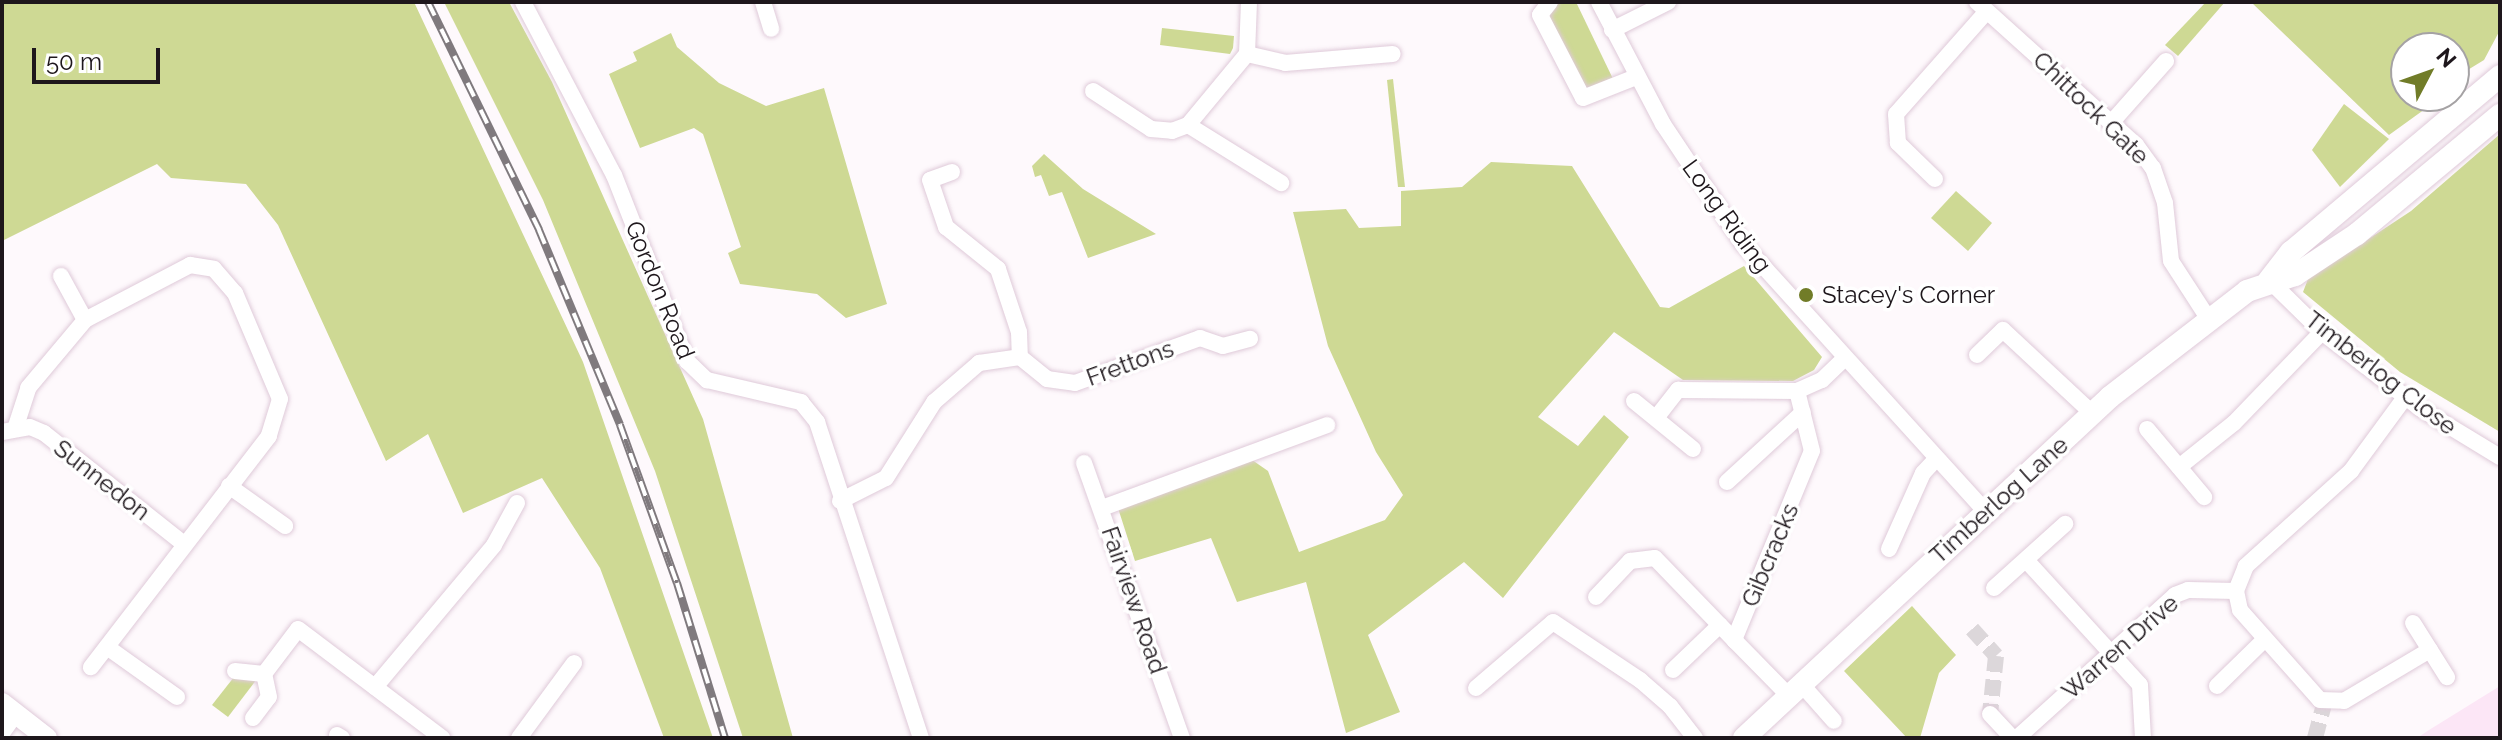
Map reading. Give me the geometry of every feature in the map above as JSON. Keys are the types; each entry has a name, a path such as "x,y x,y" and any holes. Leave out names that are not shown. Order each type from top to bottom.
{"main road":[{"name":"Timberlog Lane","path":"1748,737 2093,414 2208,318 2269,280 2291,252 2500,76"},
{"name":"Timberlog Lane","path":"2269,280 2295,275 2357,234 2500,115"}],"street":[{"path":"763,2 771,29"},
{"path":"1093,91 1151,129 1172,131 1188,125 1247,54 1249,2"},
{"path":"1550,2 1540,15 1583,98 1636,77"},
{"name":"Long Riding","path":"1599,2 1636,77 1688,166 1743,244 1844,359 1986,512"},
{"path":"1612,30 1668,2"},
{"name":"Gordon Road","path":"526,3 614,175 687,361 707,380 772,392 810,410 921,738"},
{"path":"1935,179 1898,143 1896,114 1982,6"},
{"name":"Chittock Gate","path":"1982,6 2111,123 2153,168 2165,203 2171,261 2208,318"},
{"path":"1247,54 1285,63 1393,54"},
{"path":"2111,123 2166,61"},
{"path":"1188,125 1281,183"},
{"path":"840,501 869,490 899,465 934,402 957,380 979,363 1020,357 1019,332 998,269 946,227 930,180 952,172"},
{"name":"Sunnedon","path":"91,667 276,424 280,399 224,277 201,266 179,267 85,320 28,388 9,429 44,433 184,544"},
{"path":"61,276 85,320"},
{"name":"Timberlog Close","path":"2269,280 2322,332 2406,396 2500,457"},
{"path":"1977,355 2003,330 2093,414"},
{"path":"2179,467 2234,423 2322,332"},
{"name":"Frettons","path":"1020,357 1047,379 1075,383 1200,338 1223,346 1250,339"},
{"path":"1656,418 1678,390 1797,391 1822,380 1844,359"},
{"name":"Gibcracks","path":"1736,642 1812,451 1797,391"},
{"path":"2406,396 2351,471 2246,566 2236,591 2240,610 2310,694 2333,703 2359,693 2430,650"},
{"path":"1634,401 1693,449"},
{"path":"1727,482 1803,412"},
{"path":"1102,508 1327,425"},
{"path":"2147,429 2204,497"},
{"path":"1889,549 1923,473 1936,459"},
{"name":"Fairview Road","path":"1084,463 1182,738"},
{"path":"229,486 285,526"},
{"path":"375,687 494,545 517,503"},
{"path":"1994,588 2065,524"},
{"path":"1596,597 1630,561 1655,558 1736,642 1834,721"},
{"path":"2026,560 2111,652 2144,694 2143,738"},
{"name":"Warren Drive","path":"1990,714 2015,738 2175,595 2188,590 2236,591"},
{"path":"1476,688 1553,622 1640,680 1670,706 1695,738"},
{"path":"2413,623 2447,677"},
{"path":"1673,670 1720,625"},
{"path":"253,718 269,697 264,674 298,629 375,687 430,735"},
{"path":"2217,686 2265,639"},
{"path":"107,647 177,697"},
{"path":"519,738 574,663"},
{"path":"235,671 264,674"},
{"path":"2,733 9,708 47,738"}],"shaded area":[{"path":"2500,686 2500,738 2417,738 2429,730"}],"green space":[{"path":"2,2 414,2 583,362 713,738 664,738 600,568 542,478 463,513 428,434 386,461 278,225 246,184 171,178 157,164 2,241"},
{"path":"444,2 509,2 552,82 703,419 793,738 743,738 655,471 543,200"},
{"path":"1560,2 1576,2 1614,81 1584,92 1546,12"},
{"path":"2206,2 2225,2 2178,56 2165,45"},
{"path":"2251,2 2500,2 2500,30 2484,60 2470,69 2470,32 2390,32 2390,112 2421,112 2389,135"},
{"path":"1162,28 1234,36 1233,48 1230,54 1160,45"},
{"path":"671,33 677,47 719,83 766,106 824,88 887,304 846,318 817,294 740,284 728,253 741,247 703,134 694,128 640,148 609,74 637,61 633,52"},
{"path":"1393,79 1405,187 1398,187 1387,80"},
{"path":"2344,104 2389,139 2340,187 2312,150"},
{"path":"2500,134 2500,432 2400,372 2303,292 2308,279 2411,211"},
{"path":"1044,154 1083,189 1156,234 1088,258 1062,192 1049,196 1041,175 1035,177 1032,166"},
{"path":"1491,162 1572,166 1660,307 1669,308 1744,266 1822,357 1814,370 1793,381 1683,380 1614,332 1538,417 1578,446 1604,415 1629,437 1503,598 1464,562 1368,635 1400,712 1346,733 1306,582 1237,602 1211,538 1135,561 1118,508 1245,455 1268,471 1299,552 1385,520 1403,495 1376,452 1328,346 1293,212 1346,209 1359,228 1401,226 1401,191 1462,187"},
{"path":"1956,191 1992,223 1968,251 1931,218"},
{"path":"1912,606 1956,655 1939,673 1920,738 1907,738 1844,671"},
{"path":"234,677 257,679 228,717 212,705"}],"tunnel":[{"path":"1972,629 1996,656 1990,714"},
{"path":"2315,738 2325,701"}],"railway":[{"path":"428,2 539,230 620,425 677,583 725,738"}],"place":[{"name":"Stacey's Corner","path":"1806,295"}]}
